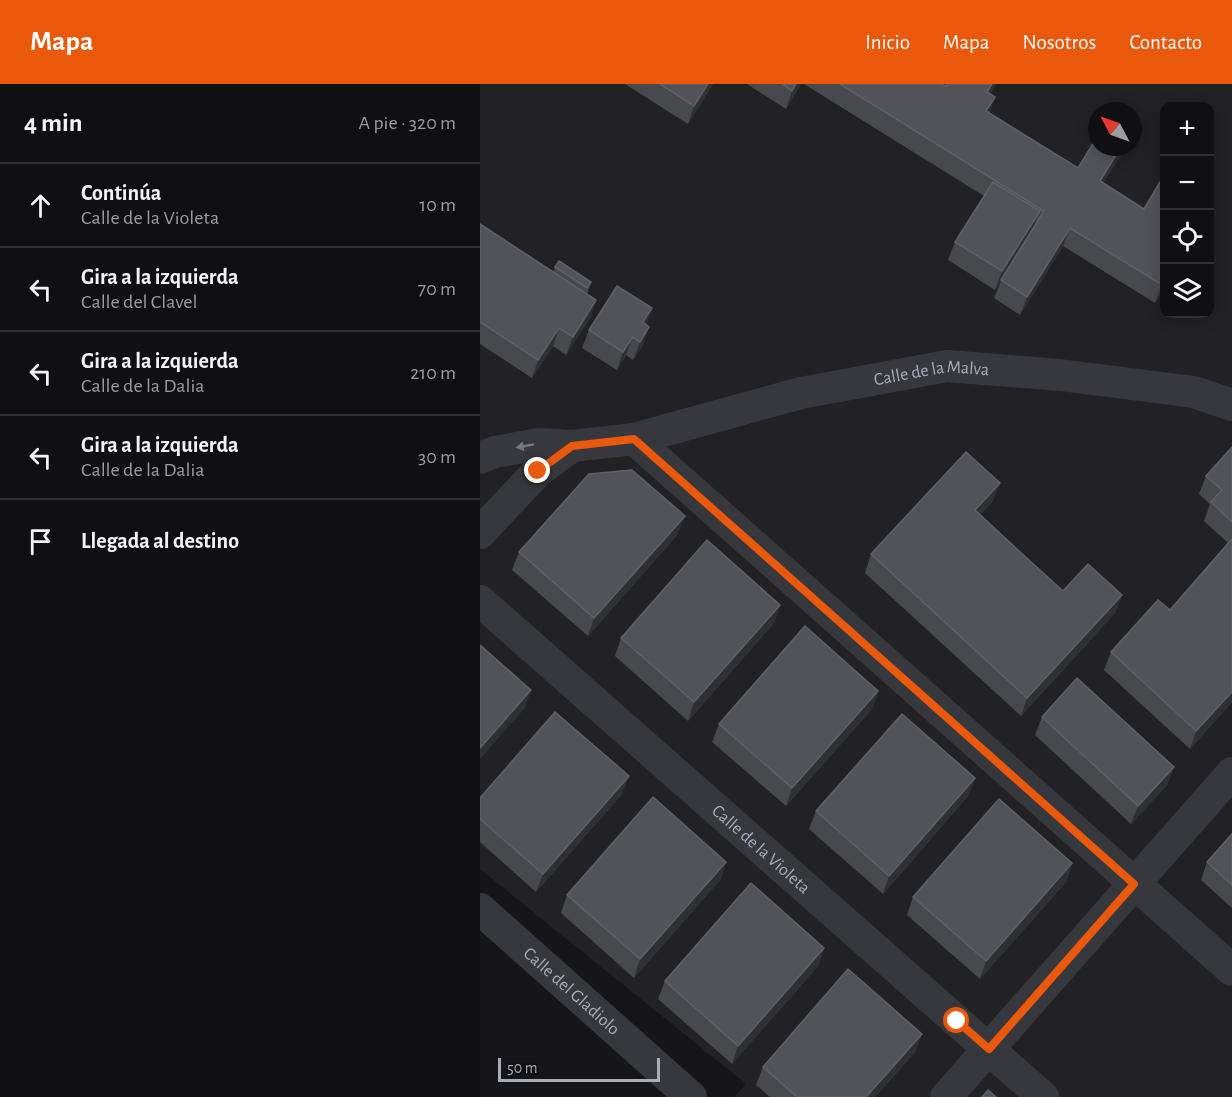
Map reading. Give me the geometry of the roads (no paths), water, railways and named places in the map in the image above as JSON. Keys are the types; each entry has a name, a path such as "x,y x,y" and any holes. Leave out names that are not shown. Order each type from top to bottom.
{"street":[{"name":"Calle de la Malva","path":"480,458 495,452 538,444 572,446 634,439 801,393 947,366 1060,375 1194,392 1232,405"},
{"path":"634,439 1232,970"},
{"path":"480,533 538,471 572,446"},
{"name":"Calle de la Violeta","path":"480,601 1043,1097"},
{"path":"946,1097 1232,773"},
{"name":"Calle del Gladiolo","path":"480,909 691,1097"}]}
